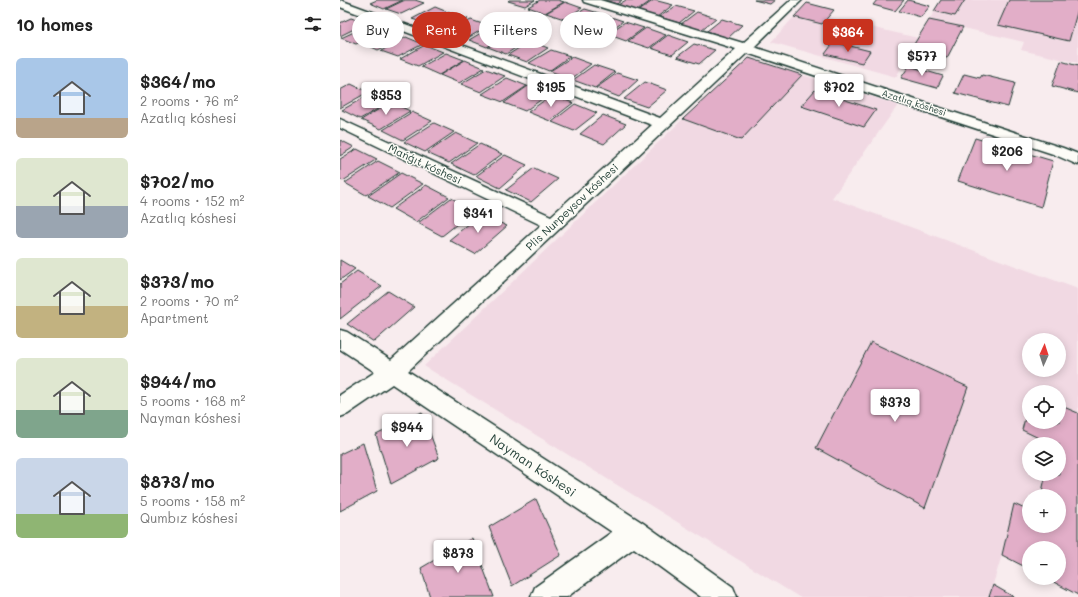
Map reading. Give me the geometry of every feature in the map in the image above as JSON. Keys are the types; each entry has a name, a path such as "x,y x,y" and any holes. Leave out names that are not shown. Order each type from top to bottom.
{"street":[{"name":"Azatlıq kóshesi","path":"588,0 746,48 1058,151 1078,160"},
{"name":"Plis Nurpeysov kóshesi","path":"340,407 393,372 797,0"},
{"path":"340,3 663,124"},
{"name":"Mańǵıt kóshesi","path":"340,124 553,224"},
{"name":"Nayman kóshesi","path":"340,338 634,532 723,597"},
{"path":"545,597 634,532"}],"shaded area":[{"path":"942,0 1078,0 1078,63 1021,50 1024,42 929,20"},
{"path":"794,17 822,24 827,17 918,38 896,77 771,42"},
{"path":"749,58 898,105 832,198 1078,289 1078,595 1066,584 1066,541 1022,541 1022,550 1002,555 989,597 799,597 424,366"}],"building":[{"path":"377,0 403,0 384,9 370,3"},
{"path":"405,0 415,0 424,3 404,13 386,9"},
{"path":"535,0 525,6 508,1"},
{"path":"540,0 558,0 564,2 547,12 528,7"},
{"path":"604,0 622,0 617,4"},
{"path":"626,0 652,0 637,11 618,5"},
{"path":"654,0 673,5 657,17 638,11"},
{"path":"754,0 775,0 770,4"},
{"path":"877,0 904,0 895,11 873,5"},
{"path":"908,0 930,6 921,17 899,11"},
{"path":"941,0 965,0 955,16 934,11"},
{"path":"1009,0 1078,0 1078,9 1069,41 998,25"},
{"path":"565,2 582,8 575,12 560,12 560,18 552,15 552,12 548,12"},
{"path":"807,3 834,10 822,24 794,17"},
{"path":"676,6 694,11 679,23 659,17"},
{"path":"435,7 448,12 425,12"},
{"path":"585,9 595,12 580,12"},
{"path":"697,12 716,18 701,30 681,24"},
{"path":"352,18 352,30 340,36 340,23"},
{"path":"617,19 623,21 617,25"},
{"path":"722,19 742,25 728,38 707,31"},
{"path":"471,20 479,23 479,31 471,36"},
{"path":"929,20 963,27 947,58 911,49"},
{"path":"625,22 644,28 626,41 617,38 617,27"},
{"path":"646,28 666,35 649,48 628,41"},
{"path":"352,33 352,42 341,38"},
{"path":"479,34 479,44 471,41 471,39"},
{"path":"668,35 688,42 672,55 651,48"},
{"path":"406,37 412,39 412,48 415,48 398,57 381,51 386,48 404,48 404,38"},
{"path":"834,42 870,51 862,63 825,54"},
{"path":"694,44 715,50 699,64 677,57"},
{"path":"420,48 433,48 443,52 418,66 400,59"},
{"path":"491,48 515,48 506,54"},
{"path":"519,48 548,48 527,62 508,55"},
{"path":"551,50 570,56 549,71 529,63"},
{"path":"446,53 464,60 439,75 421,67"},
{"path":"572,57 591,64 571,79 550,71"},
{"path":"749,58 802,75 741,140 683,119"},
{"path":"465,60 484,68 459,83 440,75"},
{"path":"1061,61 1078,66 1078,93 1052,86"},
{"path":"594,65 615,72 595,88 573,80"},
{"path":"909,66 943,76 937,88 901,78"},
{"path":"486,69 505,76 481,92 461,84"},
{"path":"617,73 638,80 619,97 596,88"},
{"path":"964,74 980,78 982,75 1015,83 1008,107 955,93"},
{"path":"507,78 527,86 503,102 482,94"},
{"path":"645,82 667,90 647,107 624,99"},
{"path":"351,84 368,92 340,108 340,90"},
{"path":"528,86 549,94 525,111 504,103"},
{"path":"815,90 876,110 864,127 801,106"},
{"path":"372,93 390,102 360,119 342,110"},
{"path":"552,95 573,103 550,121 528,112"},
{"path":"391,102 410,111 381,129 361,120"},
{"path":"575,104 597,113 574,131 552,122"},
{"path":"412,112 432,121 403,140 383,130"},
{"path":"603,115 626,124 604,144 580,134"},
{"path":"434,123 454,132 425,152 404,142"},
{"path":"456,133 477,143 449,163 427,153"},
{"path":"975,138 1053,161 1041,207 958,181"},
{"path":"340,140 354,147 340,156"},
{"path":"480,144 502,154 474,175 451,164"},
{"path":"357,149 377,159 343,181 340,179 340,159"},
{"path":"505,155 527,165 500,188 476,176"},
{"path":"378,161 400,172 366,195 345,183"},
{"path":"534,168 558,179 531,202 506,190"},
{"path":"401,173 423,184 390,208 368,196"},
{"path":"426,185 449,197 416,222 393,209"},
{"path":"451,198 475,210 442,236 418,223"},
{"path":"481,214 507,226 475,254 449,240"},
{"path":"340,260 355,269 340,280"},
{"path":"357,271 382,286 340,319 340,284"},
{"path":"388,291 414,307 374,342 347,324"},
{"path":"871,342 968,387 925,508 816,448"},
{"path":"1066,408 1078,413 1078,595 1059,585 1066,585 1066,541 1022,541 1022,565 1002,555 1014,504 1022,508 1022,533 1066,533 1066,489 1043,489 1044,481 1066,481 1066,437 1036,437 1022,430 1066,429"},
{"path":"422,412 439,458 391,484 376,435"},
{"path":"363,443 377,491 340,511 340,454"},
{"path":"536,499 561,555 512,586 489,527"},
{"path":"472,538 494,597 430,597 421,568"},
{"path":"993,585 1014,597 989,597"}]}
